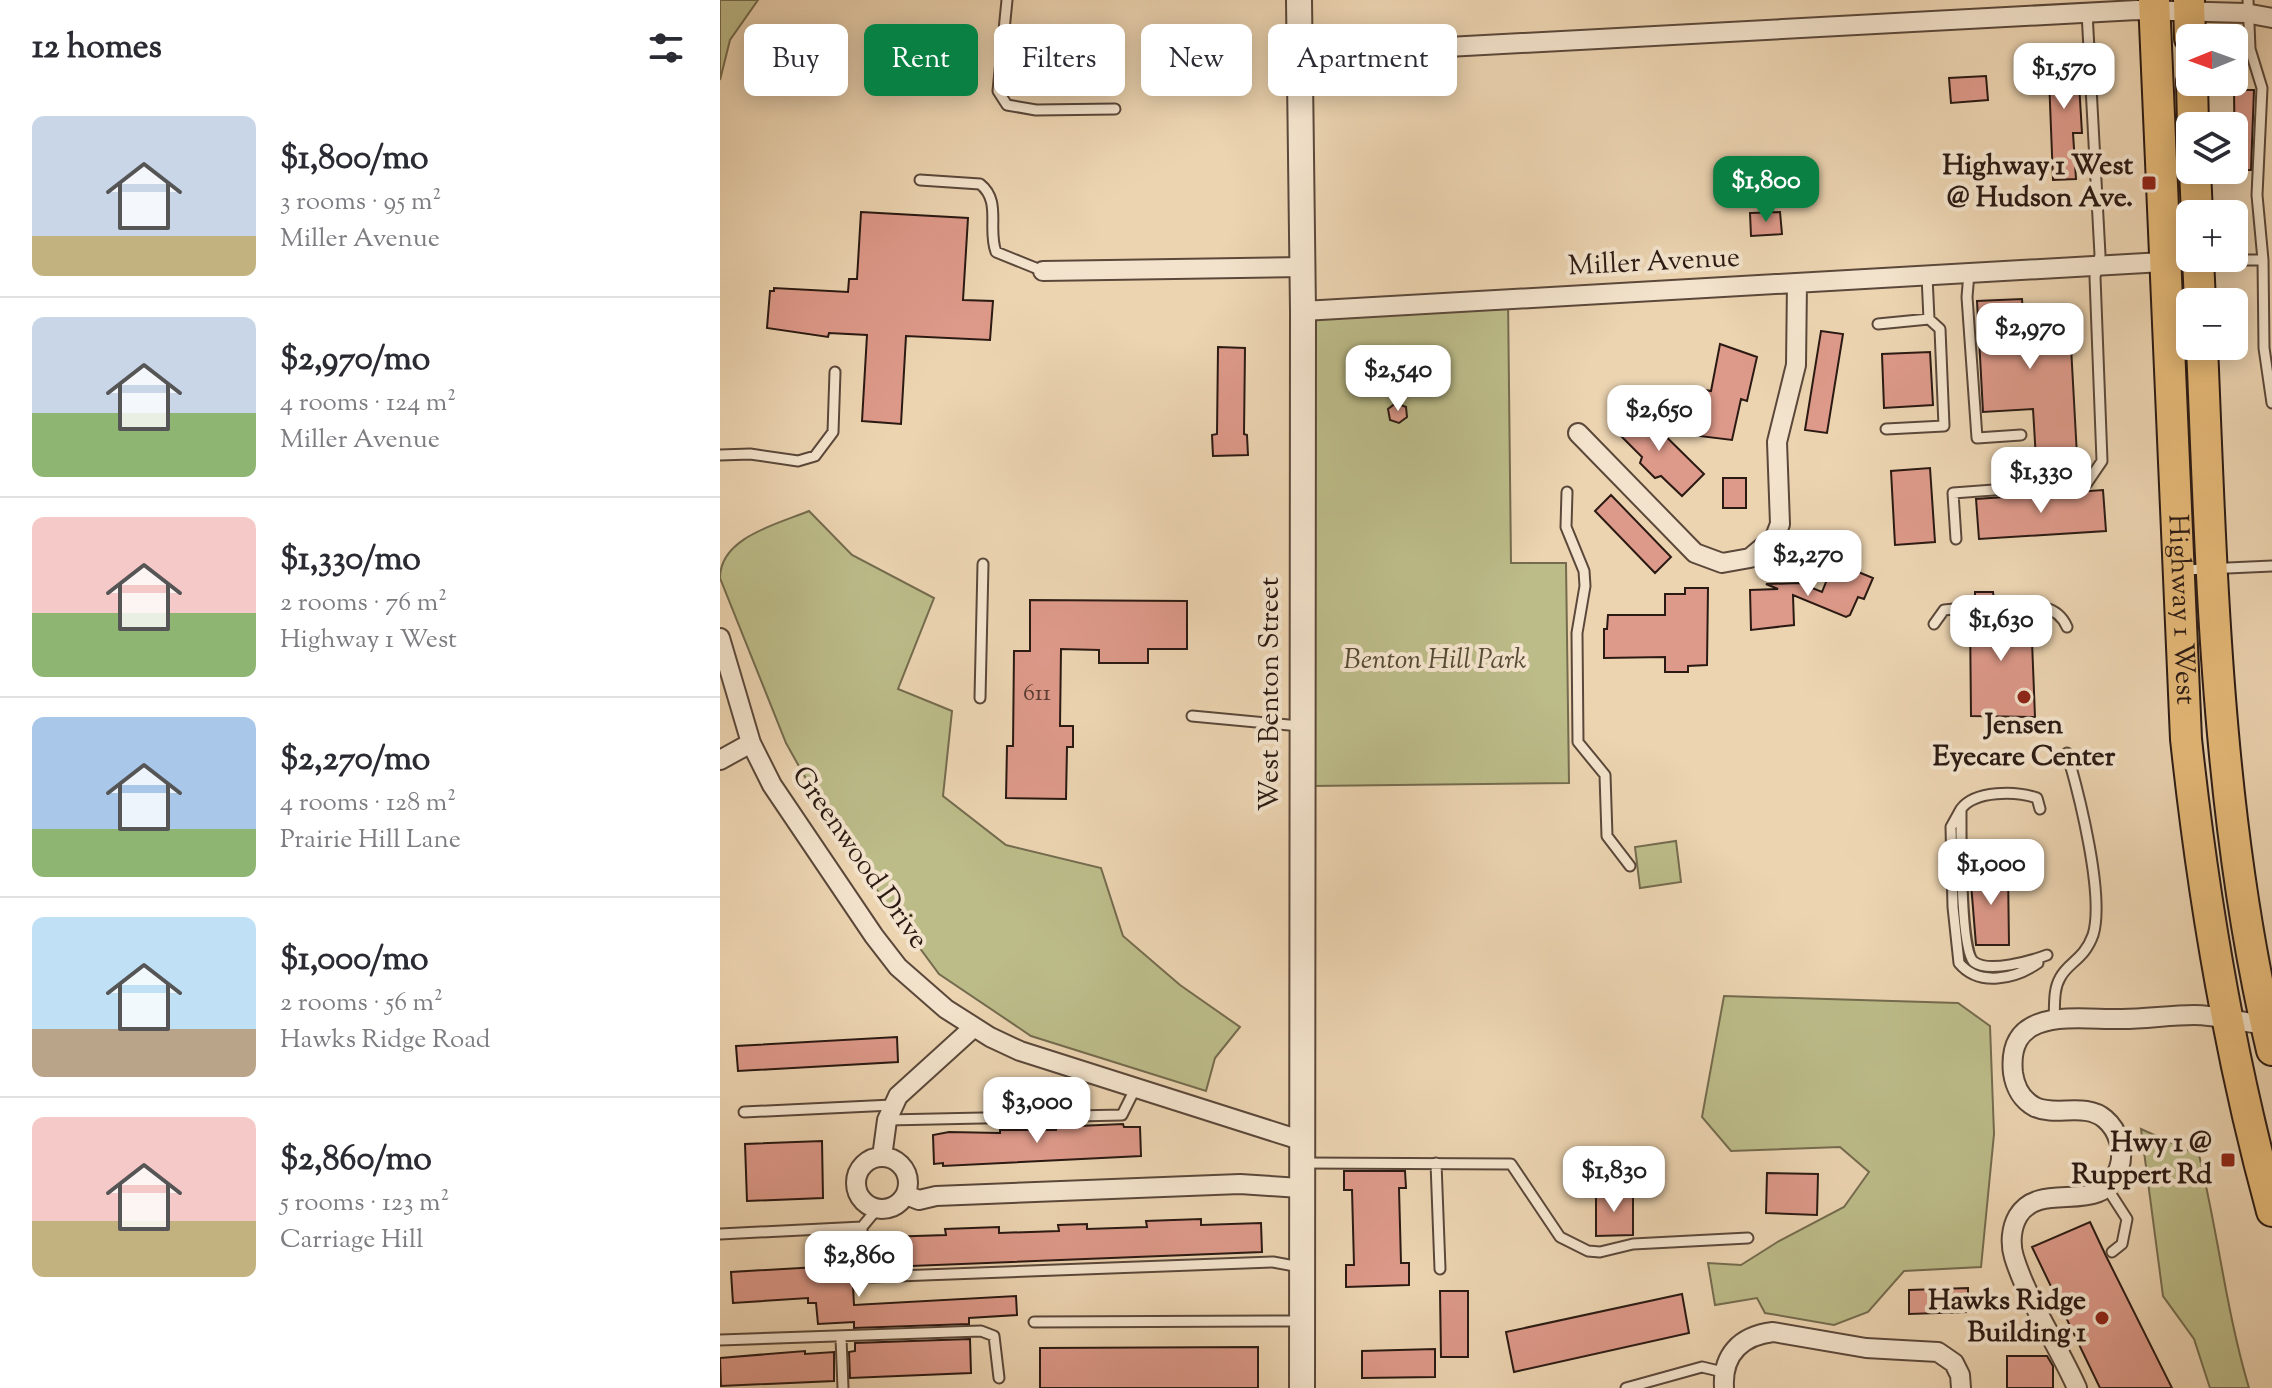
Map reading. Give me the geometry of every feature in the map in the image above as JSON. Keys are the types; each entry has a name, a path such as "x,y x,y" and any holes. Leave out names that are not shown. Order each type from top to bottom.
{"main road":[{"name":"Highway 1 West","path":"2155,6 2186,739 2194,812 2229,1021 2272,1211"},
{"name":"Highway 1 West","path":"2203,360 2212,567 2230,807 2270,1033"}],"street":[{"name":"West Benton Street","path":"1299,0 1299,24"},
{"path":"1457,46 2155,6 2189,17 2248,7 2272,18"},
{"name":"West Benton Street","path":"1300,96 1303,267 1300,727 1302,1388"},
{"name":"Miller Avenue","path":"1303,311 2176,261"},
{"path":"1043,271 1303,267"},
{"path":"1578,433 1695,553 1722,563 1737,563 1764,549 1775,537 1780,524 1777,442 1796,365 1797,283"},
{"name":"Greenwood Drive","path":"720,638 751,743 772,785 898,967 974,1027 1020,1051 1135,1089 1300,1151"},
{"path":"720,760 751,743"},
{"path":"2072,1387 2014,1257 2013,1229 2028,1205 2101,1194 2121,1165 2120,1148 2116,1132 2104,1117 2091,1111 2037,1108 2016,1088 2013,1070 2018,1038 2027,1027 2054,1020 2166,1019 2194,1015 2270,1033"},
{"path":"882,1157 889,1112 974,1027"},
{"path":"882,1157 892,1158 905,1170 906,1195 892,1207 877,1209 862,1201 856,1183 861,1167 882,1157"},
{"path":"906,1195 919,1200 936,1196 1240,1184 1300,1188"},
{"path":"1723,1380 1734,1350 1743,1340 1773,1332 1866,1348 1938,1352 1954,1363 1960,1375 1961,1388"}],"lane":[{"path":"1007,0 998,91 1007,105 1036,110 1115,109"},
{"path":"2248,7 2250,49 2262,88 2258,207 2268,287 2272,403"},
{"path":"1956,539 1953,493 2087,483 2102,461 2095,277 2100,255 2087,12"},
{"path":"920,180 980,184 993,201 996,252 1043,271"},
{"path":"2258,207 2272,207"},
{"path":"2248,260 2263,260"},
{"path":"1969,273 1967,297 1977,438 2021,435"},
{"path":"1886,429 1944,426 1940,329 1929,319 1927,276"},
{"path":"1878,324 1929,319"},
{"path":"720,455 750,454 798,461 815,456 833,432 835,372"},
{"path":"1567,492 1566,527 1584,571 1585,586 1577,633 1578,742 1605,775 1607,836 1630,866"},
{"path":"980,698 983,564"},
{"path":"2178,570 2272,566"},
{"path":"1934,624 1944,610 1975,607"},
{"path":"1994,607 2049,607 2062,614 2067,627"},
{"path":"1192,716 1300,727"},
{"path":"2054,1020 2055,991 2060,977 2084,953 2096,918 2082,807 2067,753"},
{"path":"2040,809 2037,798 2028,795 1977,796 1961,809 1967,954 1973,961 1984,965 2014,965 2047,955"},
{"path":"744,1112 1122,1115 1127,1112 1135,1089"},
{"path":"1300,1151 1436,1163 1511,1164 1560,1237 1588,1251 1600,1252 1633,1244 1748,1238"},
{"path":"1436,1163 1440,1269"},
{"path":"2107,1188 2127,1219 2122,1244 2112,1252"},
{"path":"877,1209 862,1227 863,1268 871,1277 1273,1262 1300,1267"},
{"path":"720,1234 862,1227"},
{"path":"1034,1322 1301,1321"},
{"path":"720,1340 981,1331 994,1336 999,1378"},
{"path":"841,1338 843,1388"},
{"path":"1626,1388 1702,1367 1723,1380"}],"green space":[{"path":"720,0 758,0 730,40 720,80"},
{"name":"Benton Hill Park","path":"1508,298 1511,563 1566,563 1569,783 1311,786 1314,309"},
{"path":"809,511 852,555 934,598 898,689 952,711 943,796 1006,845 1101,868 1123,936 1180,985 1240,1027 1215,1058 1206,1091 1031,1036 939,974 840,840 786,743 720,578 723,564 740,542 767,527"},
{"path":"1676,841 1681,882 1640,888 1635,847"},
{"path":"1724,996 1958,1003 1990,1026 1994,1134 1981,1267 1904,1271 1868,1312 1834,1325 1765,1313 1757,1298 1715,1305 1708,1263 1741,1265 1844,1207 1869,1172 1840,1147 1731,1151 1702,1117"},
{"path":"2141,1129 2199,1155 2234,1330 2249,1388 2210,1388 2194,1339 2163,1296"}],"building":[{"path":"2077,50 2082,133 2073,133 2076,179 2053,180 2048,52"},
{"path":"1986,76 1988,100 1951,103 1949,78"},
{"path":"2248,90 2254,90 2251,170 2248,170 2248,112 2234,112 2234,96 2248,96"},
{"path":"861,212 968,218 963,300 993,301 990,340 906,336 901,424 862,421 867,335 829,333 828,337 767,328 770,291 774,288 848,292 849,279 857,279"},
{"path":"1780,212 1782,234 1751,236 1750,213"},
{"path":"2022,299 2023,313 2069,310 2077,456 2036,459 2033,409 1983,412 1977,301"},
{"path":"1821,331 1843,334 1827,433 1805,430"},
{"path":"1720,344 1757,357 1747,401 1741,399 1732,440 1691,435 1705,390 1711,391"},
{"path":"1218,347 1245,348 1244,434 1247,435 1248,455 1213,456 1212,435 1217,434"},
{"path":"1930,352 1933,405 1884,408 1882,354"},
{"path":"1396,403 1406,407 1407,417 1399,423 1390,420 1388,409"},
{"path":"1637,408 1704,474 1682,496 1661,476 1655,478 1640,463 1642,457 1615,430"},
{"path":"1930,468 1935,542 1895,545 1891,471"},
{"path":"1723,478 1746,478 1746,508 1723,508"},
{"path":"2103,490 2106,531 1979,539 1976,499"},
{"path":"1611,495 1671,557 1655,573 1595,511"},
{"path":"1834,562 1873,578 1864,599 1858,597 1850,615 1846,617 1793,595 1794,625 1751,630 1750,590 1778,589 1766,584 1800,583 1822,592"},
{"path":"1685,588 1708,588 1707,665 1688,666 1688,672 1665,672 1665,657 1604,658 1604,629 1607,629 1608,615 1665,615 1665,594 1685,594"},
{"path":"1975,592 1993,592 1994,600 1987,606 1994,616 2031,616 2035,717 1971,716 1970,616 1976,616 1982,607 1975,600"},
{"path":"1030,600 1187,601 1187,649 1148,649 1148,663 1099,663 1099,650 1061,649 1060,726 1073,726 1073,747 1067,747 1066,799 1006,798 1007,746 1013,746 1014,651 1030,651"},
{"path":"1970,871 2008,871 2009,945 1976,945"},
{"path":"897,1037 898,1062 738,1071 736,1046"},
{"path":"1123,1124 1124,1127 1140,1127 1141,1156 934,1164 933,1135"},
{"path":"822,1141 823,1198 747,1201 745,1144"},
{"path":"1344,1171 1405,1171 1406,1188 1399,1188 1401,1263 1409,1263 1409,1285 1346,1287 1346,1265 1354,1265 1352,1190 1344,1190"},
{"path":"1767,1173 1818,1174 1817,1215 1766,1213"},
{"path":"1596,1193 1633,1193 1633,1235 1596,1236"},
{"path":"1201,1219 1201,1225 1261,1223 1262,1252 886,1267 885,1237 946,1235 945,1229 999,1227 999,1233 1059,1231 1058,1225 1087,1224 1087,1229 1147,1227 1146,1221"},
{"name":"Hawks Ridge Building 1","path":"2090,1222 2172,1388 2100,1388 2032,1247"},
{"path":"852,1265 854,1305 1016,1296 1017,1315 969,1318 969,1324 854,1328 854,1322 818,1324 816,1303 808,1303 808,1298 733,1303 731,1272"},
{"path":"1968,1288 1968,1312 1909,1314 1909,1290"},
{"path":"1440,1291 1468,1291 1468,1357 1441,1357"},
{"path":"1682,1294 1689,1333 1514,1372 1506,1332"},
{"path":"970,1339 971,1373 850,1378 849,1352 855,1351 855,1343"},
{"path":"1258,1347 1258,1388 1040,1388 1040,1348"},
{"path":"1435,1349 1435,1377 1362,1378 1362,1351"},
{"path":"805,1351 805,1354 834,1352 834,1381 721,1386 720,1358"},
{"path":"2007,1356 2047,1356 2053,1366 2053,1388 2007,1388"}],"place":[{"name":"Highway 1 West @ Hudson Ave.","path":"2149,183"},
{"name":"Jensen Eyecare Center","path":"2024,697"},
{"name":"Hwy 1 @ Ruppert Rd","path":"2228,1160"},
{"name":"Hawks Ridge Building 1","path":"2102,1318"}]}
